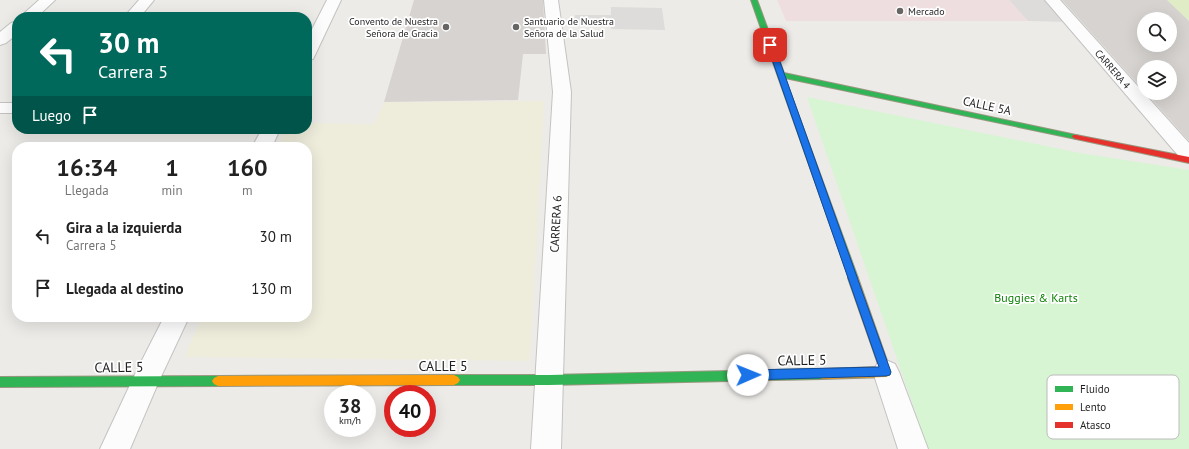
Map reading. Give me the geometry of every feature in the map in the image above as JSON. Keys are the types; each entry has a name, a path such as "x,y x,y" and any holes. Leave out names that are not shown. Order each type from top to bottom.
{"street":[{"path":"34,12 48,0"},
{"path":"136,12 147,0"},
{"path":"312,45 334,0"},
{"name":"CARRERA 6","path":"546,449 562,92 551,0"},
{"path":"754,0 913,449"},
{"name":"CARRERA 4","path":"1052,0 1189,155"},
{"path":"0,40 12,30"},
{"name":"CALLE 5A","path":"781,75 1189,160"},
{"path":"0,108 12,108"},
{"path":"115,449 146,380 175,322"},
{"name":"CALLE 5","path":"0,382 146,380 549,380 886,372"}],"shaded area":[{"name":"Mercado","path":"777,0 1009,0 1028,21 786,21"},
{"path":"1009,0 1052,0 1071,22 1028,21"},
{"path":"611,7 662,8 665,30 611,29 610,21 574,21 575,15 611,15"},
{"path":"544,101 530,361 184,357 200,322 312,322 312,142 279,142 283,134 312,134 312,123 374,124 384,102"}],"green space":[{"path":"1167,0 1189,0 1189,21"},
{"name":"Buggies & Karts","path":"807,97 1080,153 1189,170 1189,449 928,449"}],"building":[{"name":"Convento de Nuestra Señora de Gracia","path":"414,0 543,0 546,54 523,54 518,100 384,102"},
{"path":"1062,0 1167,0 1189,21 1189,141 1152,100 1177,100 1177,60 1137,60 1137,83"}],"traffic: fast":[{"path":"754,0 853,278"},
{"path":"781,75 1076,137"},
{"path":"454,380 549,380 822,374"},
{"path":"0,382 218,381"}],"traffic: slow":[{"path":"822,374 886,372 853,278"},
{"path":"218,381 454,380"}],"traffic: jam":[{"path":"1076,137 1189,160"}],"place":[{"name":"Mercado","path":"900,11"},
{"name":"Convento de Nuestra Señora de Gracia","path":"446,27"},
{"name":"Santuario de Nuestra Señora de la Salud","path":"516,27"}],"route":[{"path":"748,375 886,372 770,45"}]}
